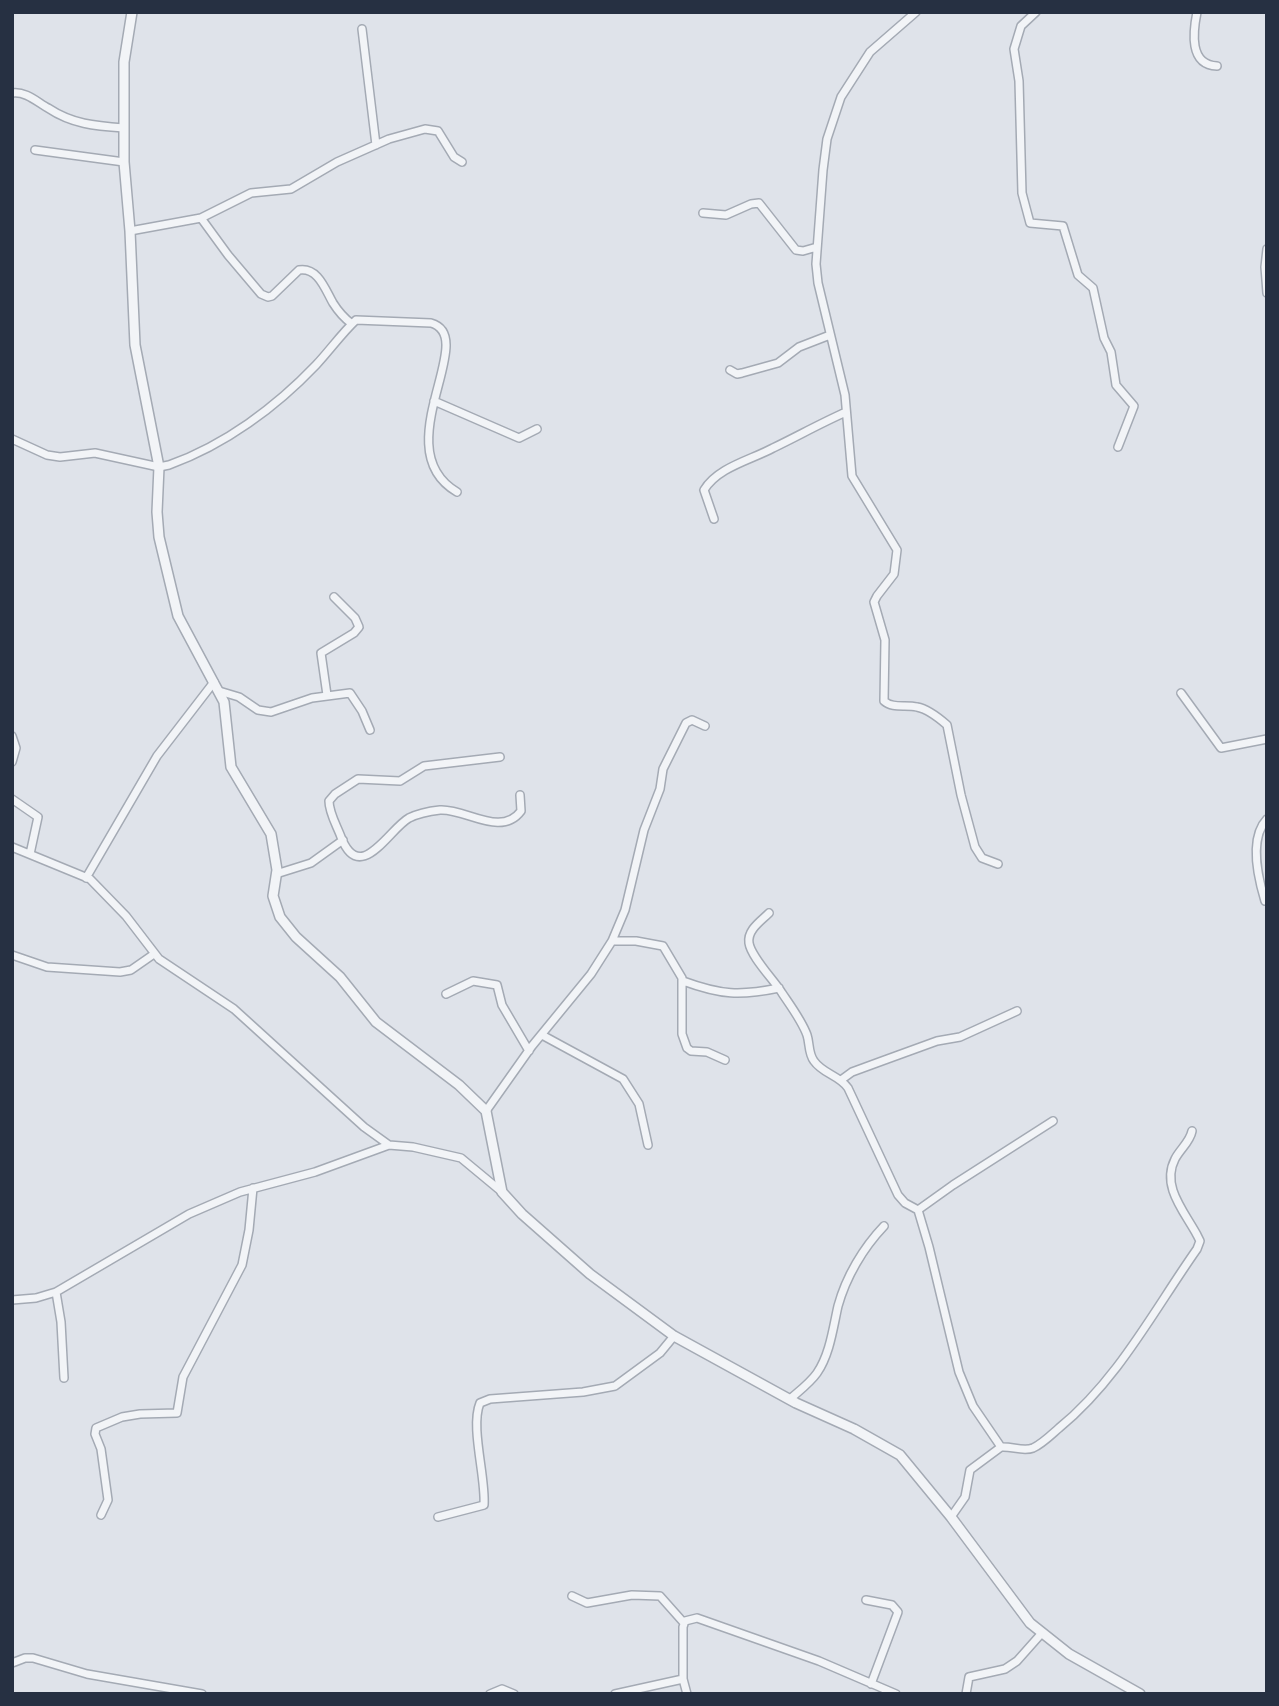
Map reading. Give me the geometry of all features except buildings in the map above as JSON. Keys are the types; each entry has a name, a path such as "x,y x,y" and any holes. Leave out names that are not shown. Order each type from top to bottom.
{"street":[{"path":"132,12 124,62 124,128 117,161 130,231 135,345 159,467 159,537 176,611 224,702 231,767 267,824 275,852 273,896 280,917 291,931 340,977 383,1029 435,1066 486,1111 502,1192"},
{"path":"916,12 870,52 841,97 827,139 822,170 816,277 846,412 852,476 897,550 894,574 874,602 885,640 884,701 889,705 918,707 947,725 975,847 982,858 998,864"},
{"path":"1036,12 1021,26 1014,49 1019,81 1022,193 1030,223 1063,226 1078,275 1093,288 1104,338 1111,352 1115,385 1134,406 1118,447"},
{"path":"1197,12 1194,49 1204,62 1217,66"},
{"path":"362,29 376,145"},
{"path":"12,93 21,93 66,119 124,128"},
{"path":"130,231 201,218 251,193 291,189 337,162 419,130 432,129 443,137 454,157 462,162"},
{"path":"35,150 117,161"},
{"path":"703,213 726,215 759,203 796,250 817,247"},
{"path":"201,218 261,294 272,296 296,272 307,270 318,277 333,304 352,324"},
{"path":"1267,249 1267,293"},
{"path":"12,439 52,456 95,453 159,467 181,460 245,425 295,386 356,320 431,323 446,334 447,348 434,401 429,439 433,468 440,480 457,492"},
{"path":"730,370 737,374 778,363 799,347 830,335"},
{"path":"434,401 519,438 537,429"},
{"path":"714,519 704,490 709,484 742,461 846,412"},
{"path":"327,695 321,653 354,633 359,627 355,618 334,597"},
{"path":"217,687 265,712 276,712 312,698 350,693 370,730"},
{"path":"86,878 157,756 217,687"},
{"path":"1181,693 1221,748 1267,739"},
{"path":"486,1111 529,1051 591,974 612,941 625,910 647,820 660,789 663,769 686,723 692,720 705,726"},
{"path":"12,736 16,748 12,762"},
{"path":"500,757 424,766 400,781 354,780 330,801 330,810 348,851 356,855 367,855 385,842 409,818 438,810 460,812 483,821 510,820 521,811 520,795"},
{"path":"12,799 38,817 30,854"},
{"path":"1265,901 1258,868 1258,853 1259,828 1267,819"},
{"path":"276,874 311,863 343,840"},
{"path":"12,847 86,878 102,890 126,916 154,954 234,1009 364,1127 389,1145"},
{"path":"769,913 753,929 748,941 751,950 779,988 807,1035 812,1059 827,1074 841,1080 848,1088 898,1195 905,1203 918,1210 959,1372 973,1406 1001,1447"},
{"path":"612,941 661,944 679,969 683,981 682,1034 687,1048 691,1051 707,1052 725,1060"},
{"path":"12,955 47,967 120,972 131,970 154,954"},
{"path":"446,994 473,981 497,985 502,1005 529,1051"},
{"path":"683,981 724,994 751,994 779,988"},
{"path":"841,1080 852,1072 937,1041 960,1037 1017,1010"},
{"path":"542,1035 623,1079 639,1104 648,1145"},
{"path":"918,1210 1053,1121"},
{"path":"951,1517 965,1497 970,1470 1001,1447 1029,1449 1036,1446 1070,1419 1102,1385 1128,1352 1198,1249 1200,1241 1169,1181 1172,1164 1189,1141 1192,1130"},
{"path":"12,1300 36,1298 56,1292 172,1223 253,1188 315,1172 389,1145 413,1147 461,1158 502,1192 522,1214 590,1274 674,1336 900,1455 1041,1634 1093,1670 1140,1694"},
{"path":"101,1515 108,1500 96,1428 140,1413 177,1413 183,1377 242,1265 253,1188"},
{"path":"790,1399 819,1371 835,1327 841,1297 868,1242 884,1226"},
{"path":"56,1292 61,1321 64,1378"},
{"path":"438,1517 484,1505 477,1414 480,1403 490,1399 583,1392 615,1386 660,1353 674,1336"},
{"path":"572,1596 587,1603 628,1596 660,1596 684,1623"},
{"path":"866,1600 892,1605 898,1612 871,1684"},
{"path":"687,1694 683,1679 684,1623 687,1619 697,1618 819,1661 896,1694"},
{"path":"966,1694 969,1677 1005,1670 1041,1634"},
{"path":"12,1663 33,1658 87,1674 202,1694"},
{"path":"615,1694 683,1679"},
{"path":"490,1694 502,1689 514,1694"}]}
